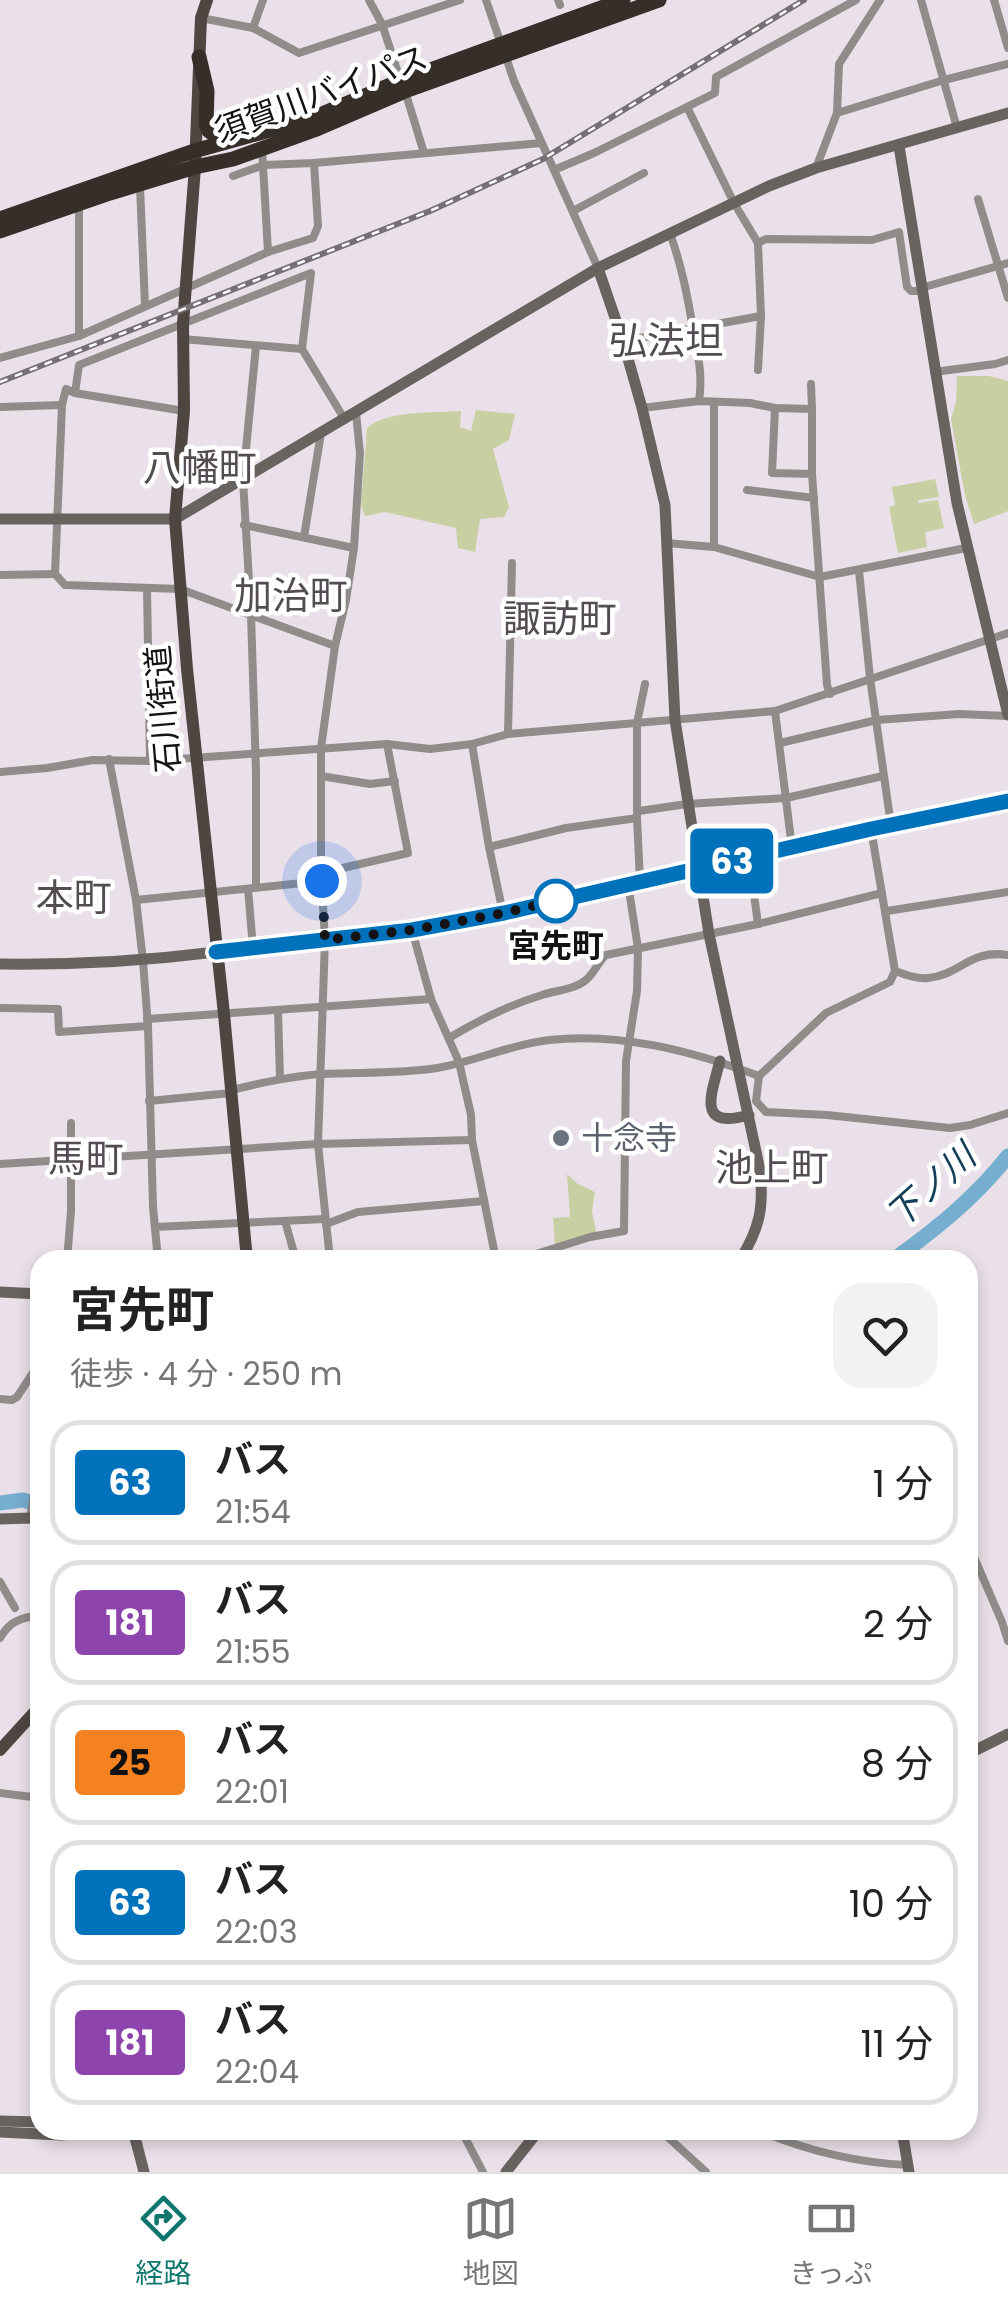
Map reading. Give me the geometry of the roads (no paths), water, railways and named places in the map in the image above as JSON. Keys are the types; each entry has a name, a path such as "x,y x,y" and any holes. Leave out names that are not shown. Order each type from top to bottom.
{"highway":[{"name":"須賀川バイパス","path":"510,48 624,0"},
{"name":"須賀川バイパス","path":"0,231 140,184 237,139 314,118 491,54 658,0"},
{"path":"200,57 206,124 216,136 237,139"},
{"name":"須賀川バイパス","path":"195,159 263,157 403,86"},
{"path":"0,220 151,167 164,169 195,159"}],"main road":[{"name":"石川街道","path":"207,0 202,18 182,332 184,411 175,519 195,757 246,1250"},
{"path":"216,952 412,930 504,913 1008,801"},
{"path":"0,1750 30,1717"}],"street":[{"path":"254,28 263,0"},
{"path":"369,0 382,24 424,152"},
{"path":"202,18 254,28 299,53 460,0"},
{"path":"486,0 514,81 598,268 642,408 665,505 675,720 709,934 760,1170 762,1209 746,1250"},
{"path":"554,170 716,93 716,77 856,0"},
{"path":"816,168 837,113 839,64 880,0"},
{"path":"920,0 957,128"},
{"path":"994,0 1008,48"},
{"path":"837,113 1008,64"},
{"path":"687,107 758,242 758,370"},
{"path":"0,518 175,519 598,268 734,202 816,168 1008,112"},
{"path":"233,176 263,157 314,164 541,143"},
{"path":"780,743 876,720 960,714 1008,716 966,548 899,146"},
{"path":"263,157 268,252"},
{"path":"0,358 79,336 268,252 312,238 318,226 314,164"},
{"path":"572,211 644,173"},
{"path":"140,184 144,306"},
{"path":"978,199 1003,264 1008,298"},
{"path":"79,204 79,336"},
{"path":"758,242 872,240 899,232 907,287 911,291 1003,264"},
{"path":"670,234 684,274 700,358 699,402"},
{"path":"75,392 79,365 182,332 311,273 302,349 350,416 360,453 354,548 335,646 322,748 325,940 318,1144 329,1250"},
{"path":"622,341 761,316"},
{"path":"182,332 256,346 302,349"},
{"path":"253,948 255,753 243,480 256,346"},
{"path":"934,372 1008,360"},
{"path":"812,384 812,474 830,694"},
{"path":"184,411 66,389 54,574 65,586 180,589 335,646"},
{"path":"714,402 714,547"},
{"path":"642,408 750,402 775,408 812,409"},
{"path":"0,406 62,405"},
{"path":"775,408 772,473 812,474"},
{"path":"304,536 321,434"},
{"path":"748,490 814,498"},
{"path":"244,526 354,548"},
{"path":"666,543 714,547 820,577 966,548"},
{"path":"508,734 512,563"},
{"path":"859,571 891,825"},
{"path":"0,575 54,574"},
{"path":"148,588 150,761"},
{"path":"0,772 92,760 150,761 388,744 430,749 472,744 508,734 775,711 1008,633"},
{"path":"549,1250 624,1231 626,1061 638,990 634,882 637,723 645,684"},
{"path":"775,711 792,848"},
{"path":"136,900 322,877 408,853 388,744"},
{"path":"472,744 504,913"},
{"path":"108,760 136,900 143,961 157,1250"},
{"path":"321,776 370,784 394,782"},
{"path":"489,847 687,804 786,798 883,776"},
{"path":"871,829 895,971 890,982 826,1013 759,1076 756,1101 766,1112 950,1128 1008,1113"},
{"path":"749,858 758,924"},
{"path":"886,911 1008,892"},
{"path":"449,1038 485,1016 543,994 569,989 586,980 606,955 882,894"},
{"path":"412,930 431,999 459,1062 494,1250"},
{"path":"0,964 143,961 216,952"},
{"path":"895,971 932,978 986,953 1008,955"},
{"path":"0,1008 58,1010 58,1032 224,1014 431,999"},
{"path":"278,1011 280,1078"},
{"path":"150,1100 231,1091 280,1078 439,1068 547,1040 628,1040 720,1061 759,1076"},
{"path":"720,1061 712,1092 715,1115 732,1120 749,1115"},
{"path":"68,1250 72,1123"},
{"path":"0,1164 318,1144 472,1140"},
{"path":"155,1227 325,1222 358,1212 484,1201"},
{"path":"286,1222 293,1250"},
{"path":"0,1292 30,1294"},
{"path":"0,1399 12,1400 30,1376"},
{"path":"0,1518 30,1519"},
{"path":"978,1568 1008,1641"},
{"path":"0,1582 14,1608"},
{"path":"0,1638 8,1626 30,1617"},
{"path":"978,1741 1008,1726"},
{"path":"0,1727 14,1734"},
{"path":"978,1749 1008,1734"},
{"path":"0,1793 30,1797"},
{"path":"0,2121 30,2122"},
{"path":"0,2132 30,2134"},
{"path":"134,2140 144,2172"},
{"path":"466,2140 483,2172"},
{"path":"506,2172 531,2140"},
{"path":"671,2140 706,2172"},
{"path":"783,2140 853,2160 909,2169 904,2140"}],"waterway":[{"name":"下ノ川","path":"906,1250 954,1212 1008,1156"},
{"name":"下ノ川","path":"0,1503 30,1502"}],"railway":[{"path":"0,382 430,211 543,159 804,0"}],"place":[{"name":"宮先町","path":"556,901"},
{"name":"十念寺","path":"561,1138"}],"district":[{"name":"弘法坦","path":"666,341"},
{"name":"八幡町","path":"200,468"},
{"name":"加治町","path":"291,596"},
{"name":"諏訪町","path":"560,619"},
{"name":"本町","path":"74,898"},
{"name":"馬町","path":"86,1159"},
{"name":"池上町","path":"772,1168"}]}
